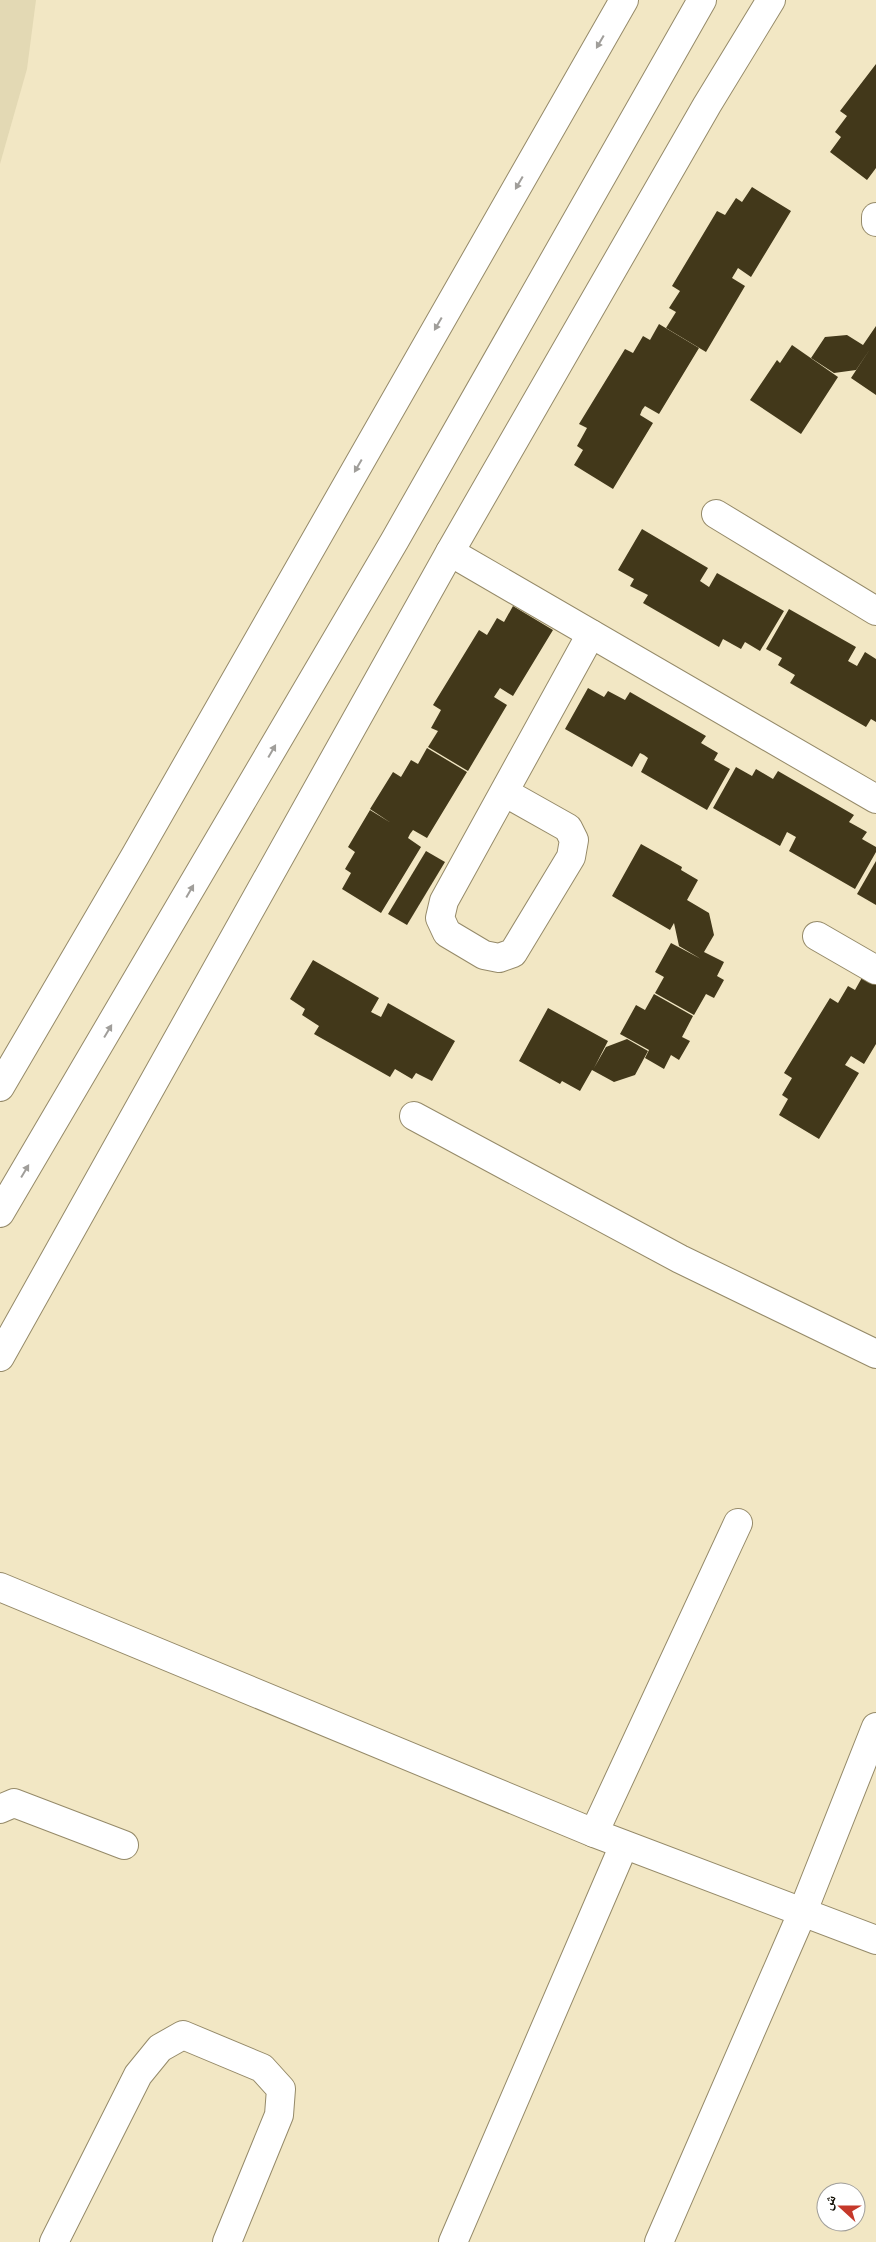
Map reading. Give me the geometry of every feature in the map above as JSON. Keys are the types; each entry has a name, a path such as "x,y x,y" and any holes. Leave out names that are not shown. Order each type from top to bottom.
{"street":[{"path":"0,1087 135,856 624,0"},
{"path":"0,1213 395,540 702,0"},
{"path":"0,1357 450,552 702,114 771,0"},
{"path":"876,217 876,222"},
{"path":"716,514 876,611"},
{"path":"450,552 876,799"},
{"path":"504,792 568,828 574,840 571,857 514,953 499,958 484,955 447,933 440,918 444,900 591,634"},
{"path":"817,936 876,970"},
{"path":"414,1116 680,1259 876,1354"},
{"path":"594,1833 738,1523"},
{"path":"0,1587 594,1833 876,1940"},
{"path":"659,2242 803,1911 876,1727"},
{"path":"0,1809 14,1803 124,1845"},
{"path":"453,2242 624,1844"},
{"path":"54,2242 138,2075 160,2048 184,2035 262,2068 282,2089 279,2115 227,2242"}],"sand":[{"path":"0,0 36,0 27,69 0,164"}],"building":[{"path":"876,64 876,168 867,180 830,152 841,137 835,132 847,116 840,111"},
{"path":"752,187 791,211 751,277 738,268 732,278 745,286 706,352 666,328 676,312 669,308 680,291 672,286 717,211 725,215 736,198 742,202"},
{"path":"659,324 699,348 659,414 645,406 642,410 640,415 653,423 613,489 574,465 583,450 577,446 587,428 579,424 625,349 633,353 643,336 650,340"},
{"path":"876,326 876,395 851,378 870,349 856,370 834,373 811,358 825,337 847,335 863,345"},
{"path":"792,345 838,377 801,434 750,400 777,360 780,363"},
{"path":"642,529 708,568 700,581 709,587 717,573 784,611 760,651 745,642 741,649 723,639 719,647 643,603 648,595 630,586 634,579 618,570"},
{"path":"513,606 553,630 513,696 500,688 494,697 507,705 468,771 428,747 438,731 431,728 441,710 433,705 479,630 487,635 497,618 504,622"},
{"path":"789,609 856,647 848,661 857,666 865,652 876,659 876,722 871,719 866,727 790,683 795,675 778,665 782,658 766,649"},
{"path":"588,688 604,697 608,691 625,700 630,692 706,736 701,743 718,753 714,760 730,769 707,810 641,772 648,758 644,755 640,753 632,767 565,729"},
{"path":"427,748 467,772 427,838 413,830 410,834 408,838 421,847 381,913 342,889 351,873 345,869 355,852 348,847 370,810 391,823 370,809 393,772 401,777 411,760 418,764"},
{"path":"736,767 752,776 756,769 773,779 778,771 854,815 849,822 867,832 862,839 876,847 876,852 855,889 789,851 796,837 787,832 780,846 713,808"},
{"path":"641,844 682,867 681,870 698,880 687,900 709,913 714,935 704,952 724,962 717,976 724,980 714,998 706,994 694,1015 655,993 664,977 655,972 671,943 701,959 679,946 674,923 670,930 612,896"},
{"path":"426,851 445,862 407,925 388,914"},
{"path":"876,861 876,905 857,894"},
{"path":"313,960 379,998 371,1012 381,1017 388,1003 455,1041 432,1081 416,1073 412,1079 395,1069 390,1077 314,1034 319,1026 302,1015 305,1009 290,999"},
{"path":"864,974 876,981 876,1044 864,1064 851,1056 845,1065 859,1073 819,1139 779,1115 788,1099 782,1095 792,1078 784,1073 830,998 838,1003 848,986 855,990"},
{"path":"654,994 693,1016 682,1037 690,1041 679,1060 671,1055 664,1069 645,1058 649,1050 620,1034 636,1005 645,1010"},
{"path":"548,1008 608,1041 594,1068 606,1047 627,1039 648,1051 635,1075 614,1082 592,1070 580,1091 562,1081 560,1084 519,1061"}]}
